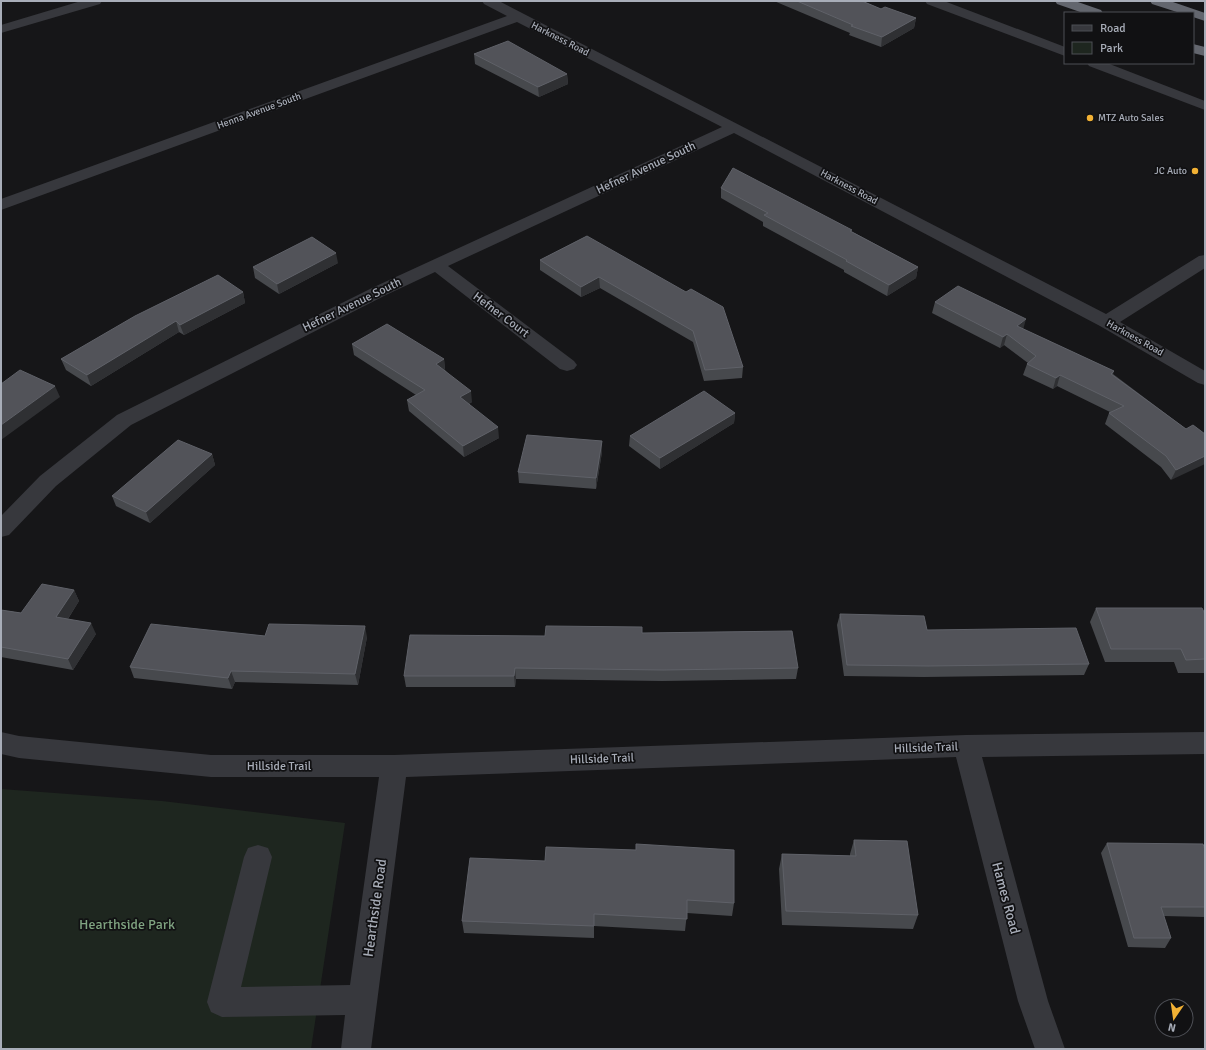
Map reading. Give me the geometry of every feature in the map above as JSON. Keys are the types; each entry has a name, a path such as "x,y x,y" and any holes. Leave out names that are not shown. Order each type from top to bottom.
{"highway":[{"path":"1062,1 1093,12"},
{"path":"1157,1 1190,12"},
{"path":"1194,13 1205,17"},
{"path":"1194,48 1205,52"}],"street":[{"path":"1,29 94,1"},
{"name":"Harkness Road","path":"489,1 1107,322 1205,379"},
{"path":"932,1 1064,52"},
{"name":"Henna Avenue South","path":"1,205 518,17"},
{"path":"1097,64 1205,106"},
{"name":"Hefner Avenue South","path":"1,529 48,481 124,420 373,294 734,127"},
{"path":"1107,322 1205,260"},
{"name":"Hefner Court","path":"436,265 567,365"},
{"name":"Hillside Trail","path":"1,743 19,747 211,766 394,766 966,746 1205,742"},
{"name":"Hames Road","path":"966,746 1033,1001 1050,1049"},
{"name":"Hearthside Road","path":"356,1049 394,766"},
{"path":"258,857 222,1002 362,1000"}],"green space":[{"name":"Hearthside Park","path":"1,789 162,801 345,823 311,1049 1,1049"}],"building":[{"path":"797,1 862,1 881,9 885,7 916,18 882,37 851,26 853,25"},
{"path":"508,41 567,74 538,87 474,54"},
{"path":"733,168 852,230 850,231 918,267 889,285 846,261 847,260 764,215 768,213 721,188"},
{"path":"587,236 686,292 691,289 723,307 743,367 705,370 693,331 599,277 581,287 540,260"},
{"path":"312,237 336,253 277,284 253,267"},
{"path":"218,275 243,292 180,325 176,321 87,375 61,359 135,316"},
{"path":"958,286 1026,319 1017,326 1114,371 1111,374 1186,429 1193,425 1205,434 1205,456 1176,470 1166,456 1109,413 1124,406 1060,375 1056,378 1027,364 1036,356 1007,334 1003,337 935,302"},
{"path":"387,324 444,359 436,364 471,391 460,397 498,427 463,446 407,400 425,390 352,344"},
{"path":"20,370 55,386 1,425 1,384"},
{"path":"704,391 735,413 660,458 630,436"},
{"path":"527,435 602,441 596,478 518,472"},
{"path":"178,440 212,454 146,512 112,496"},
{"path":"42,584 74,590 56,617 91,623 68,659 1,647 1,610 21,613"},
{"path":"1096,608 1202,608 1205,614 1205,659 1186,660 1181,649 1111,649"},
{"path":"840,614 924,616 927,630 1076,628 1089,664 928,666 847,665"},
{"path":"151,624 265,636 269,624 365,626 355,674 231,671 228,678 130,667"},
{"path":"546,626 642,627 642,633 792,631 798,668 663,670 515,668 514,676 404,676 410,635 545,636"},
{"path":"854,840 907,841 918,915 786,911 782,854 856,856"},
{"path":"1107,843 1203,844 1205,850 1205,907 1161,907 1171,938 1134,938"},
{"path":"636,844 734,850 734,903 687,900 687,919 594,914 594,926 462,921 470,858 545,861 546,847 636,850"}],"place":[{"name":"MTZ Auto Sales","path":"1090,118"},
{"name":"JC Auto","path":"1195,171"}]}
